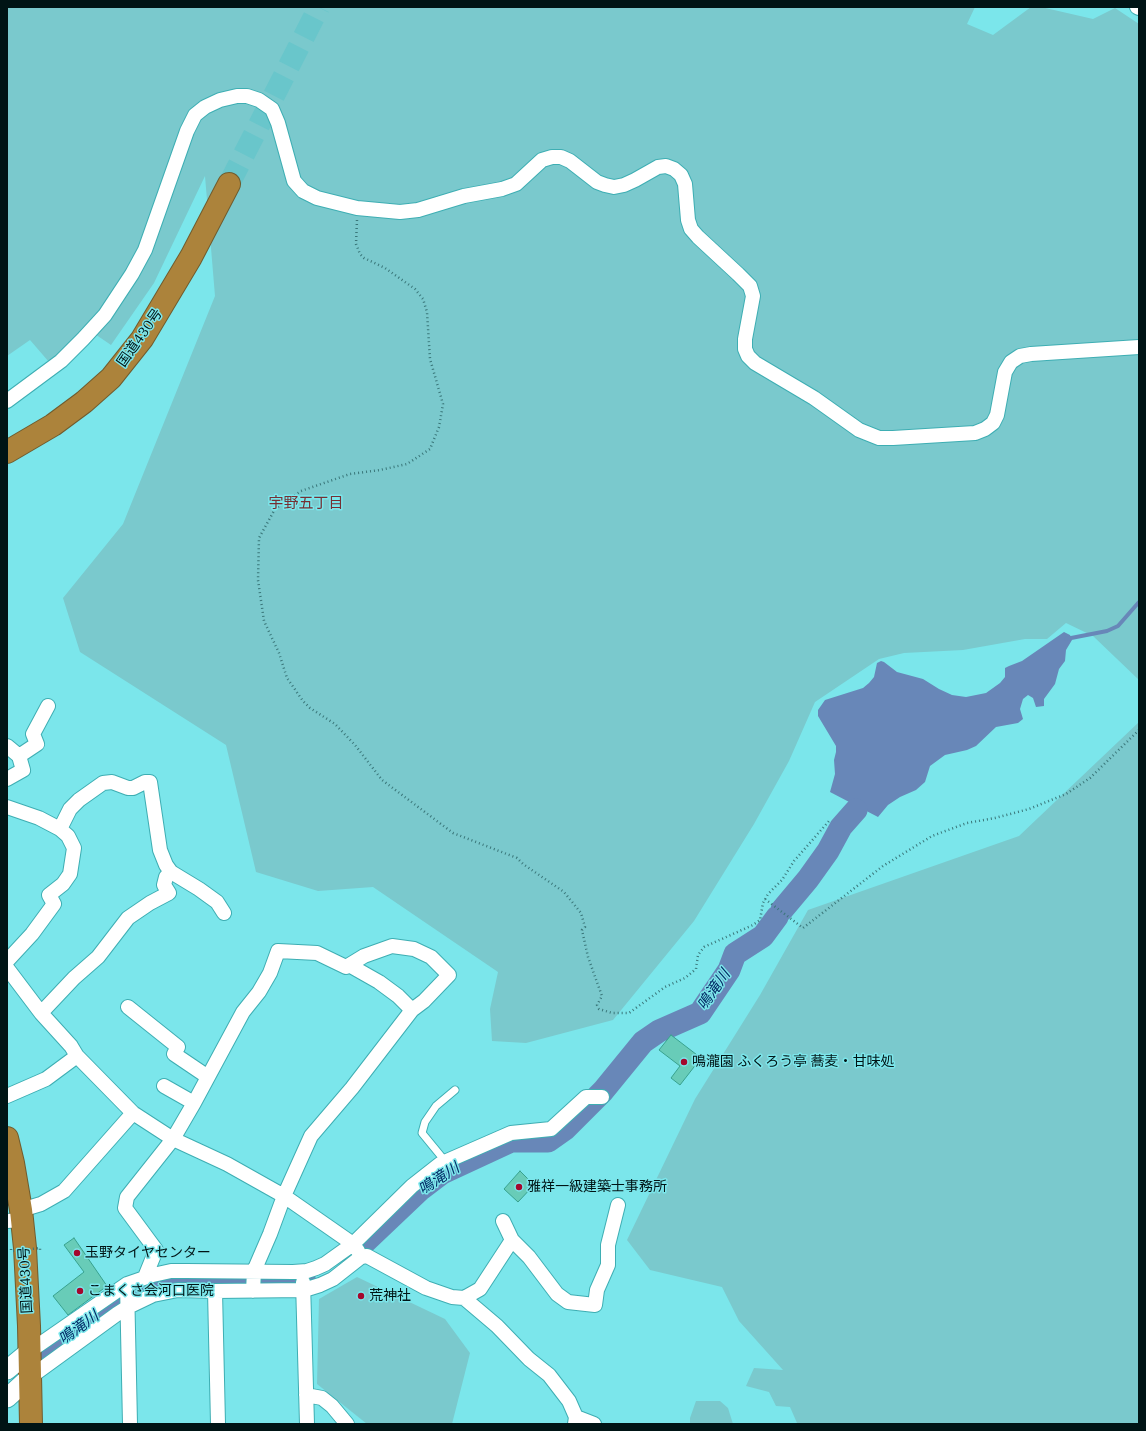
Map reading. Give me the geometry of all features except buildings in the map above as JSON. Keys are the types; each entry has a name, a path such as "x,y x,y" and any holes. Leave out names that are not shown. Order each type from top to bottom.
{"highway":[{"name":"国道430号","path":"7,452 53,425 84,402 111,378 142,339 192,257 229,184"},
{"name":"国道430号","path":"7,1138 16,1217 25,1248 30,1351 29,1378 31,1424"}],"street":[{"path":"7,401 61,361 83,339 109,309 132,274 145,250 187,131 195,116 205,107 220,100 237,96 247,96 259,100 272,109 278,123 294,181 303,191 317,198 357,208 400,212 418,210 464,196 502,189 516,184 542,160 552,156 561,157 570,161 597,182 614,187 624,185 635,180 658,167 666,166 674,169 681,175 685,184 688,220 691,229 698,238 750,286 753,296 745,339 748,356 756,363 814,398 859,430 879,438 975,433 985,429 993,423 997,415 1001,403 1006,372 1011,362 1020,356 1139,347"},
{"path":"19,756 37,744 33,734 48,706"},
{"path":"7,746 19,756 23,770 7,779"},
{"path":"60,829 70,809 79,800 103,783 112,782 128,788 133,788 145,782 150,782 160,850 171,872 217,902 224,913"},
{"path":"7,807 39,818 60,829 68,836 74,848 70,874 63,884 49,895 54,904 32,934 7,961"},
{"path":"41,1013 74,978 98,957 128,918 150,903 169,893 164,885 166,876 171,872"},
{"path":"7,1398 127,1296 146,1277 156,1250 125,1208 126,1196 173,1139 243,1012 259,992 270,973 278,951 317,953 346,967 364,956 392,946 414,950 431,957 449,975 424,1001 412,1010 352,1088 311,1136 284,1196 254,1280"},
{"path":"349,965 379,982 398,996 412,1010"},
{"path":"7,968 41,1013 72,1046 77,1056 133,1113 173,1139 227,1164 284,1196 357,1250 426,1288 452,1297 464,1298 480,1289 512,1240"},
{"path":"128,1007 178,1047 174,1054 208,1077"},
{"path":"7,1096 46,1079 77,1056"},
{"path":"164,1086 194,1103"},
{"path":"146,1277 171,1271 254,1280 303,1279 320,1285 333,1279 412,1186 440,1164 511,1133 551,1129 586,1097 596,1097"},
{"path":"16,1217 64,1191 133,1113"},
{"path":"503,1221 512,1240 529,1257 557,1294 568,1302 595,1305 597,1290 608,1265 608,1245 618,1205"},
{"path":"307,1424 303,1279 307,1271 357,1250"},
{"path":"7,1370 30,1351 127,1296 153,1295 178,1290 215,1291 254,1280 303,1279"},
{"path":"215,1291 218,1424"},
{"path":"127,1296 130,1424"},
{"path":"464,1298 497,1326 529,1359 549,1375 569,1401 576,1421 594,1424"},
{"path":"306,1395 322,1398 332,1406 347,1424"}],"lane":[{"path":"445,1161 422,1133 425,1122 436,1106 455,1090"}],"path":[{"path":"357,208 356,244 360,254 364,258 384,268 415,289 423,299 427,312 430,358 443,404 439,427 430,449 407,464 380,470 350,474 300,491 275,509 259,538 258,580 264,621 279,653 287,678 310,708 335,724 350,740 382,780 452,833 517,858 523,864 564,892 581,913 586,927 582,930 588,957 602,996 597,1005 599,1009 612,1013 629,1013 665,987 685,978 696,969 698,954 704,948 753,925 760,920 768,894 782,880 794,861 829,821"},
{"path":"765,900 803,928 883,866 932,836 967,823 1029,809 1066,794 1090,778 1139,730"},
{"path":"11,1249 11,1251 40,1248 40,1250"}],"shaded area":[{"path":"7,7 975,7 967,24 993,35 1031,7 1041,7 1093,19 1115,8 1139,24 1139,680 1093,636 1066,623 1047,639 1025,639 963,650 904,653 879,659 815,702 789,761 754,824 694,921 613,1020 526,1043 492,1041 490,1009 498,972 373,887 318,891 256,872 226,745 80,652 63,598 123,524 215,296 205,176 154,283 111,345 86,328 49,362 30,340 7,356"},
{"path":"1064,632 1070,635 1072,640 1066,650 1065,661 1059,669 1055,684 1044,699 1044,706 1036,707 1033,698 1028,695 1023,699 1020,709 1023,719 1018,723 996,727 976,746 967,750 945,755 930,766 925,782 916,790 900,797 888,805 878,817 830,792 835,774 834,760 836,746 818,716 818,710 825,700 863,688 874,677 877,663 881,661 884,662 897,672 923,679 952,695 966,697 986,693 1000,683 1005,677 1005,668 1022,661"},
{"path":"1139,722 1139,1424 793,1424 797,1423 790,1407 776,1406 769,1392 746,1386 754,1368 783,1370 739,1321 722,1287 650,1270 627,1240 695,1099 760,995 808,910 1019,836"},
{"path":"357,1277 445,1319 470,1353 452,1424 367,1424 317,1384 319,1299"},
{"path":"696,1401 720,1401 728,1408 733,1424 690,1424 690,1418"}],"waterway":[{"path":"1066,639 1107,631 1118,626 1139,602"},
{"name":"鳴滝川","path":"856,810 861,804"},
{"name":"鳴滝川","path":"782,910 808,879 828,851 841,827 856,810"},
{"name":"鳴滝川","path":"351,1253 362,1245 421,1189 442,1173 511,1141 548,1141 565,1129 603,1091 643,1042 659,1031 700,1013 729,970 735,954 763,936 777,917"},
{"name":"鳴滝川","path":"47,1352 121,1297 133,1290 154,1282 172,1278 187,1277 248,1279 304,1277"}],"tunnel":[{"path":"229,184 319,7"}],"place":[{"name":"鳴瀧園 ふくろう亭 蕎麦・甘味処","path":"684,1062"},
{"name":"雅祥一級建築士事務所","path":"519,1187"},
{"name":"玉野タイヤセンター","path":"77,1253"},
{"name":"こまくさ会河口医院","path":"80,1291"},
{"name":"荒神社","path":"361,1296"}],"district":[{"name":"宇野五丁目","path":"306,504"}]}
